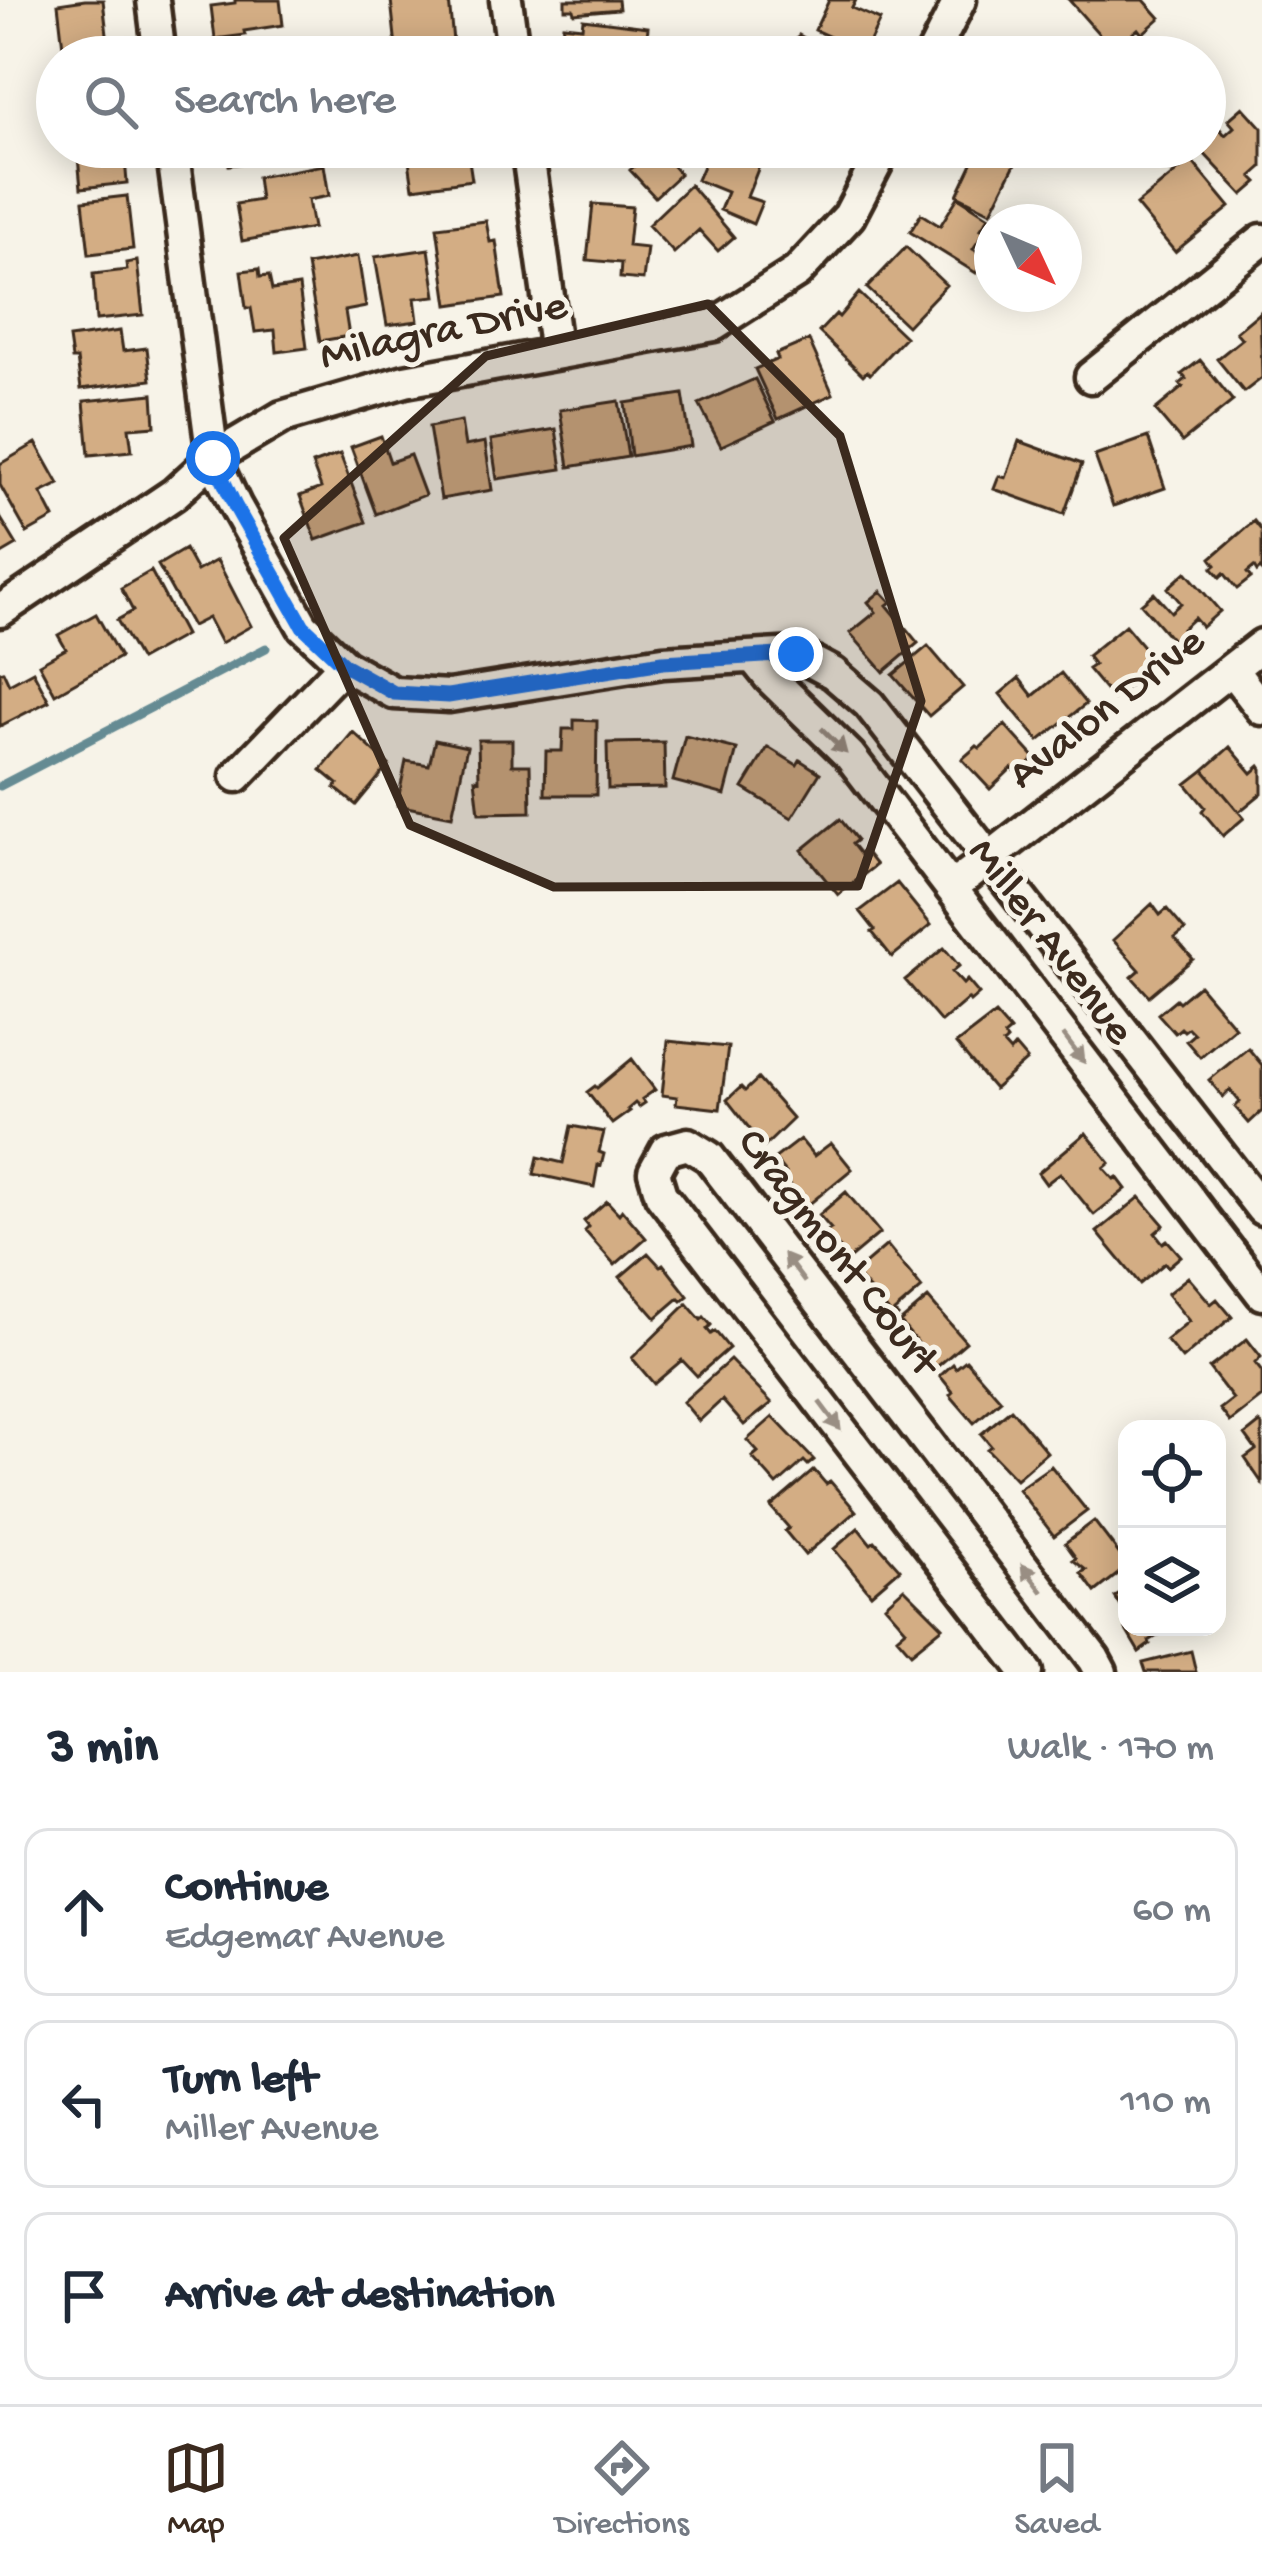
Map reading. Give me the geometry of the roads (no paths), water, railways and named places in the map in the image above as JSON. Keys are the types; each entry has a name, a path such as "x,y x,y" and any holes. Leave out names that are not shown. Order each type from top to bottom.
{"street":[{"path":"153,0 157,36"},
{"path":"506,0 511,36"},
{"path":"942,36 960,0"},
{"name":"Miller Avenue","path":"175,168 213,458 303,626 344,665 394,693 448,696 663,662 796,654 833,673 869,704 1262,1209"},
{"path":"529,168 556,352"},
{"name":"Milagra Drive","path":"0,610 174,494 213,458 282,417 405,381 714,325 797,272 849,216 874,168"},
{"path":"1091,376 1262,240"},
{"name":"Avalon Drive","path":"951,888 1262,644"},
{"name":"Miller Avenue","path":"753,657 850,757 1262,1294"},
{"path":"237,776 344,665"},
{"path":"1232,670 1262,709"},
{"name":"Cragmont Court","path":"1027,1672 661,1195 654,1172 666,1150 688,1144 709,1157 1101,1672"}],"waterway":[{"path":"0,786 266,648"}]}
